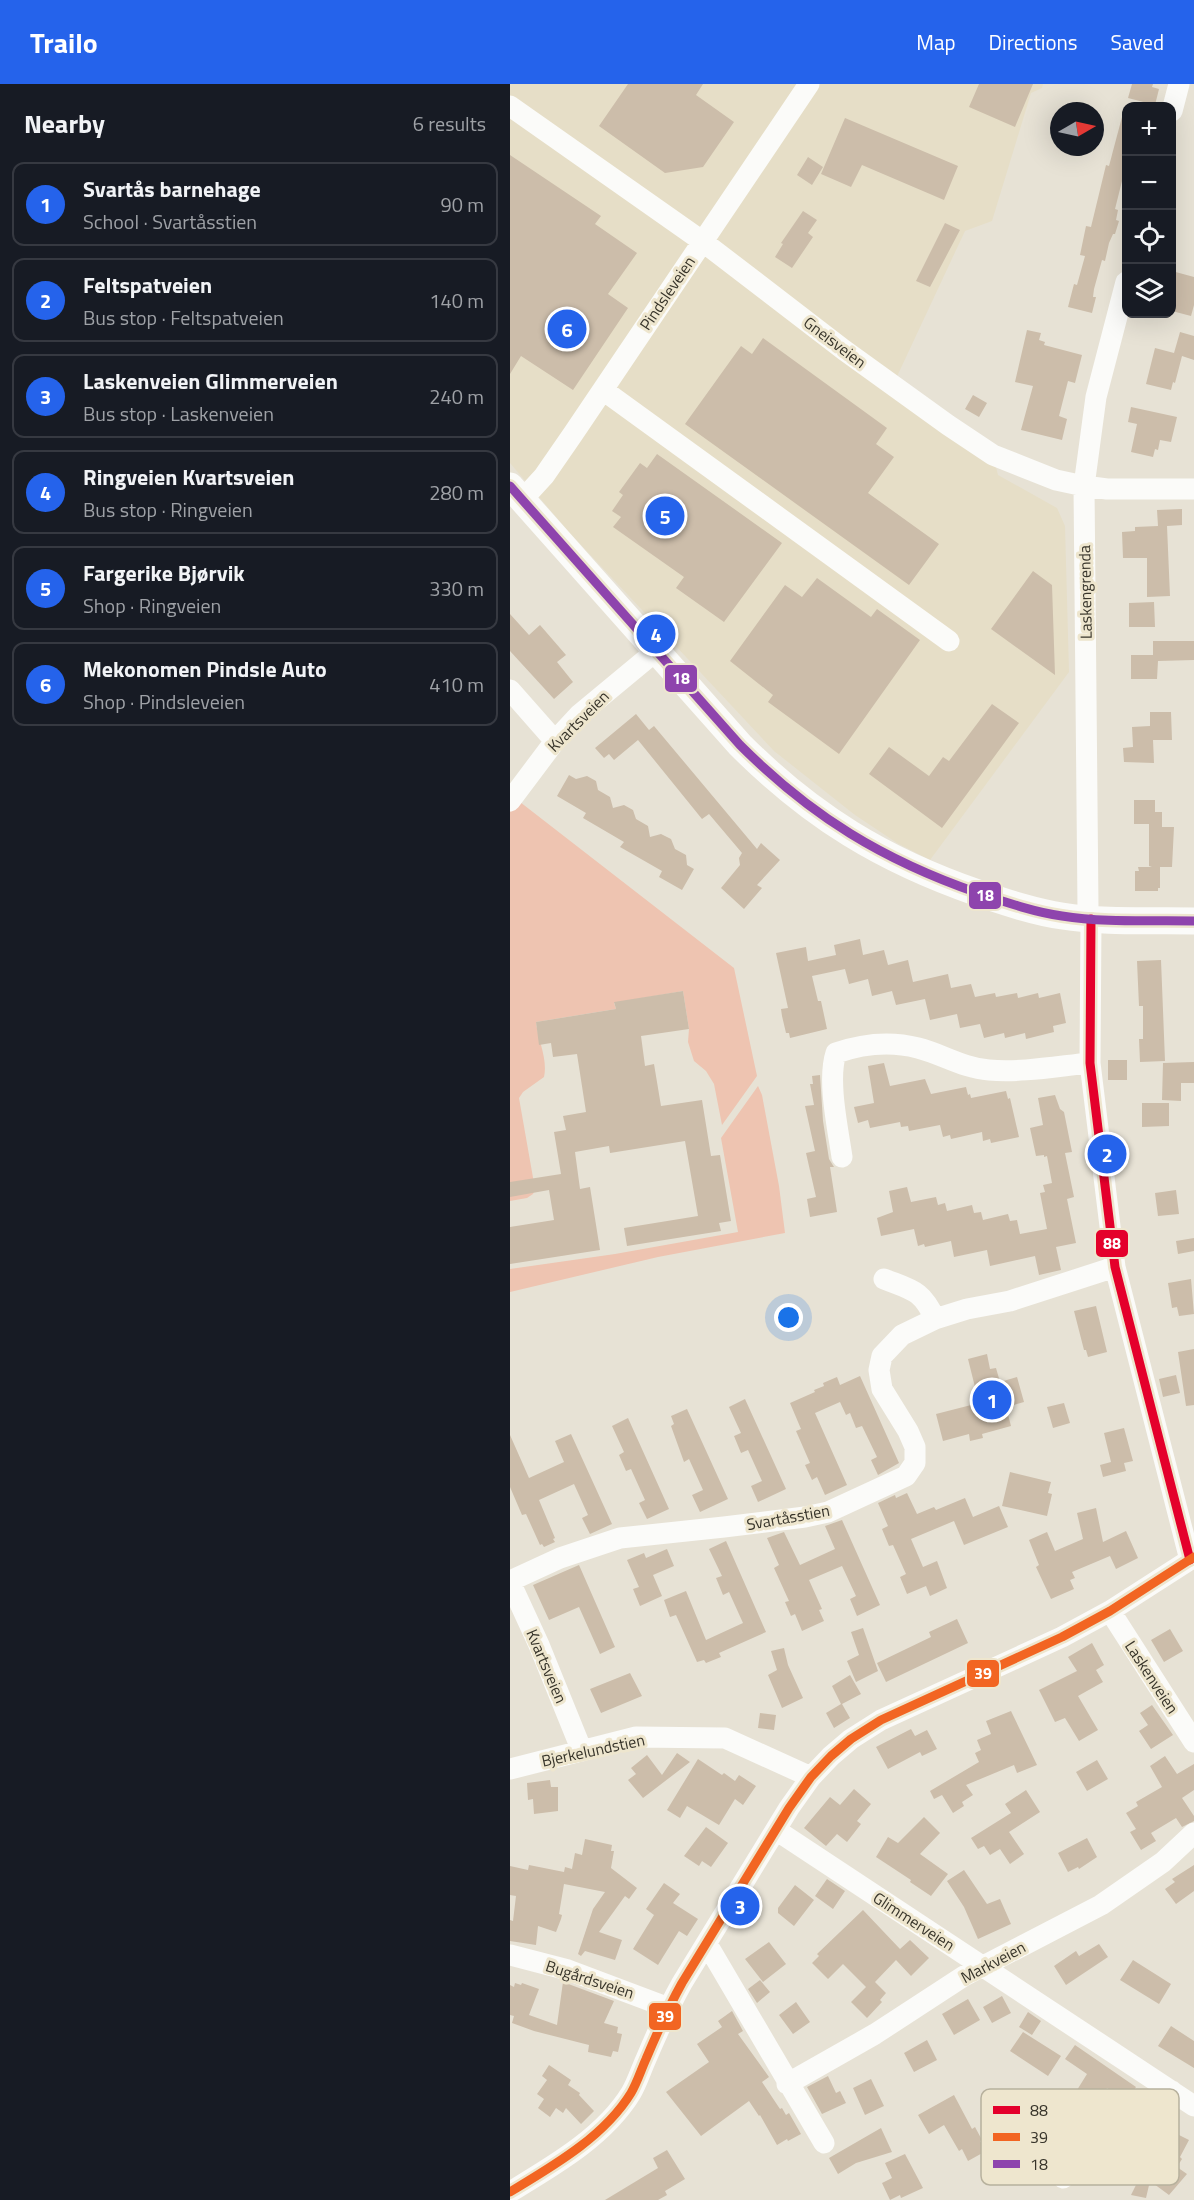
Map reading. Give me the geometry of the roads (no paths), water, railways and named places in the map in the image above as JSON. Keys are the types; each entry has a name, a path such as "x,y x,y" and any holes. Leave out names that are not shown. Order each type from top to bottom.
{"main road":[{"path":"516,493 734,738 779,783 829,822 894,859 934,878 1036,910 1061,916 1089,913 1194,921"}],"street":[{"name":"Pindsleveien","path":"516,493 544,476 809,84"},
{"path":"1174,102 1179,84"},
{"name":"Gneisveien","path":"510,106 702,241 844,350 948,426 993,455 1056,480 1084,486 1107,489 1194,489"},
{"name":"Laskengrenda","path":"1122,297 1096,397 1084,486 1090,1063 1115,1268 1192,1559"},
{"path":"603,390 949,641"},
{"name":"Kvartsveien","path":"510,801 555,741 580,714 656,651"},
{"path":"510,690 555,741"},
{"path":"842,1157 835,1109 833,1068 836,1053 855,1046 887,1044 918,1048 969,1066 990,1070 1090,1063"},
{"name":"Svartåsstien","path":"510,1582 560,1558 620,1538 805,1517 828,1512 906,1476 915,1463 915,1448 908,1431 882,1389 879,1371 882,1356 902,1335 935,1319 967,1309 1010,1301 1115,1268"},
{"path":"884,1279 917,1293 928,1302 935,1319"},
{"path":"510,2192 570,2153 603,2127 624,2104 669,2008 707,1944 776,1830 812,1777 831,1756 851,1739 881,1720 1062,1637 1110,1611 1192,1559"},
{"name":"Kvartsveien","path":"510,1582 539,1645 582,1751"},
{"name":"Laskenveien","path":"1110,1611 1194,1742"},
{"name":"Bjerkelundstien","path":"510,1769 636,1737 725,1738 812,1777"},
{"name":"Glimmerveien","path":"776,1830 1169,2089"},
{"name":"Markveien","path":"788,2084 875,2034 982,1966 1101,1905 1163,1862 1194,1833"},
{"path":"707,1944 824,2143"},
{"name":"Bugårdsveien","path":"510,1955 568,1970 669,2008"},
{"name":"Glimmerveien","path":"1179,2096 1194,2106"}],"place":[{"name":"Mekonomen Pindsle Auto","path":"567,329"},
{"name":"Fargerike Bjørvik","path":"665,516"},
{"name":"Ringveien Kvartsveien","path":"656,634"},
{"name":"Feltspatveien","path":"1107,1154"},
{"name":"Svartås barnehage","path":"992,1400"},
{"name":"Laskenveien Glimmerveien","path":"740,1906"}]}
